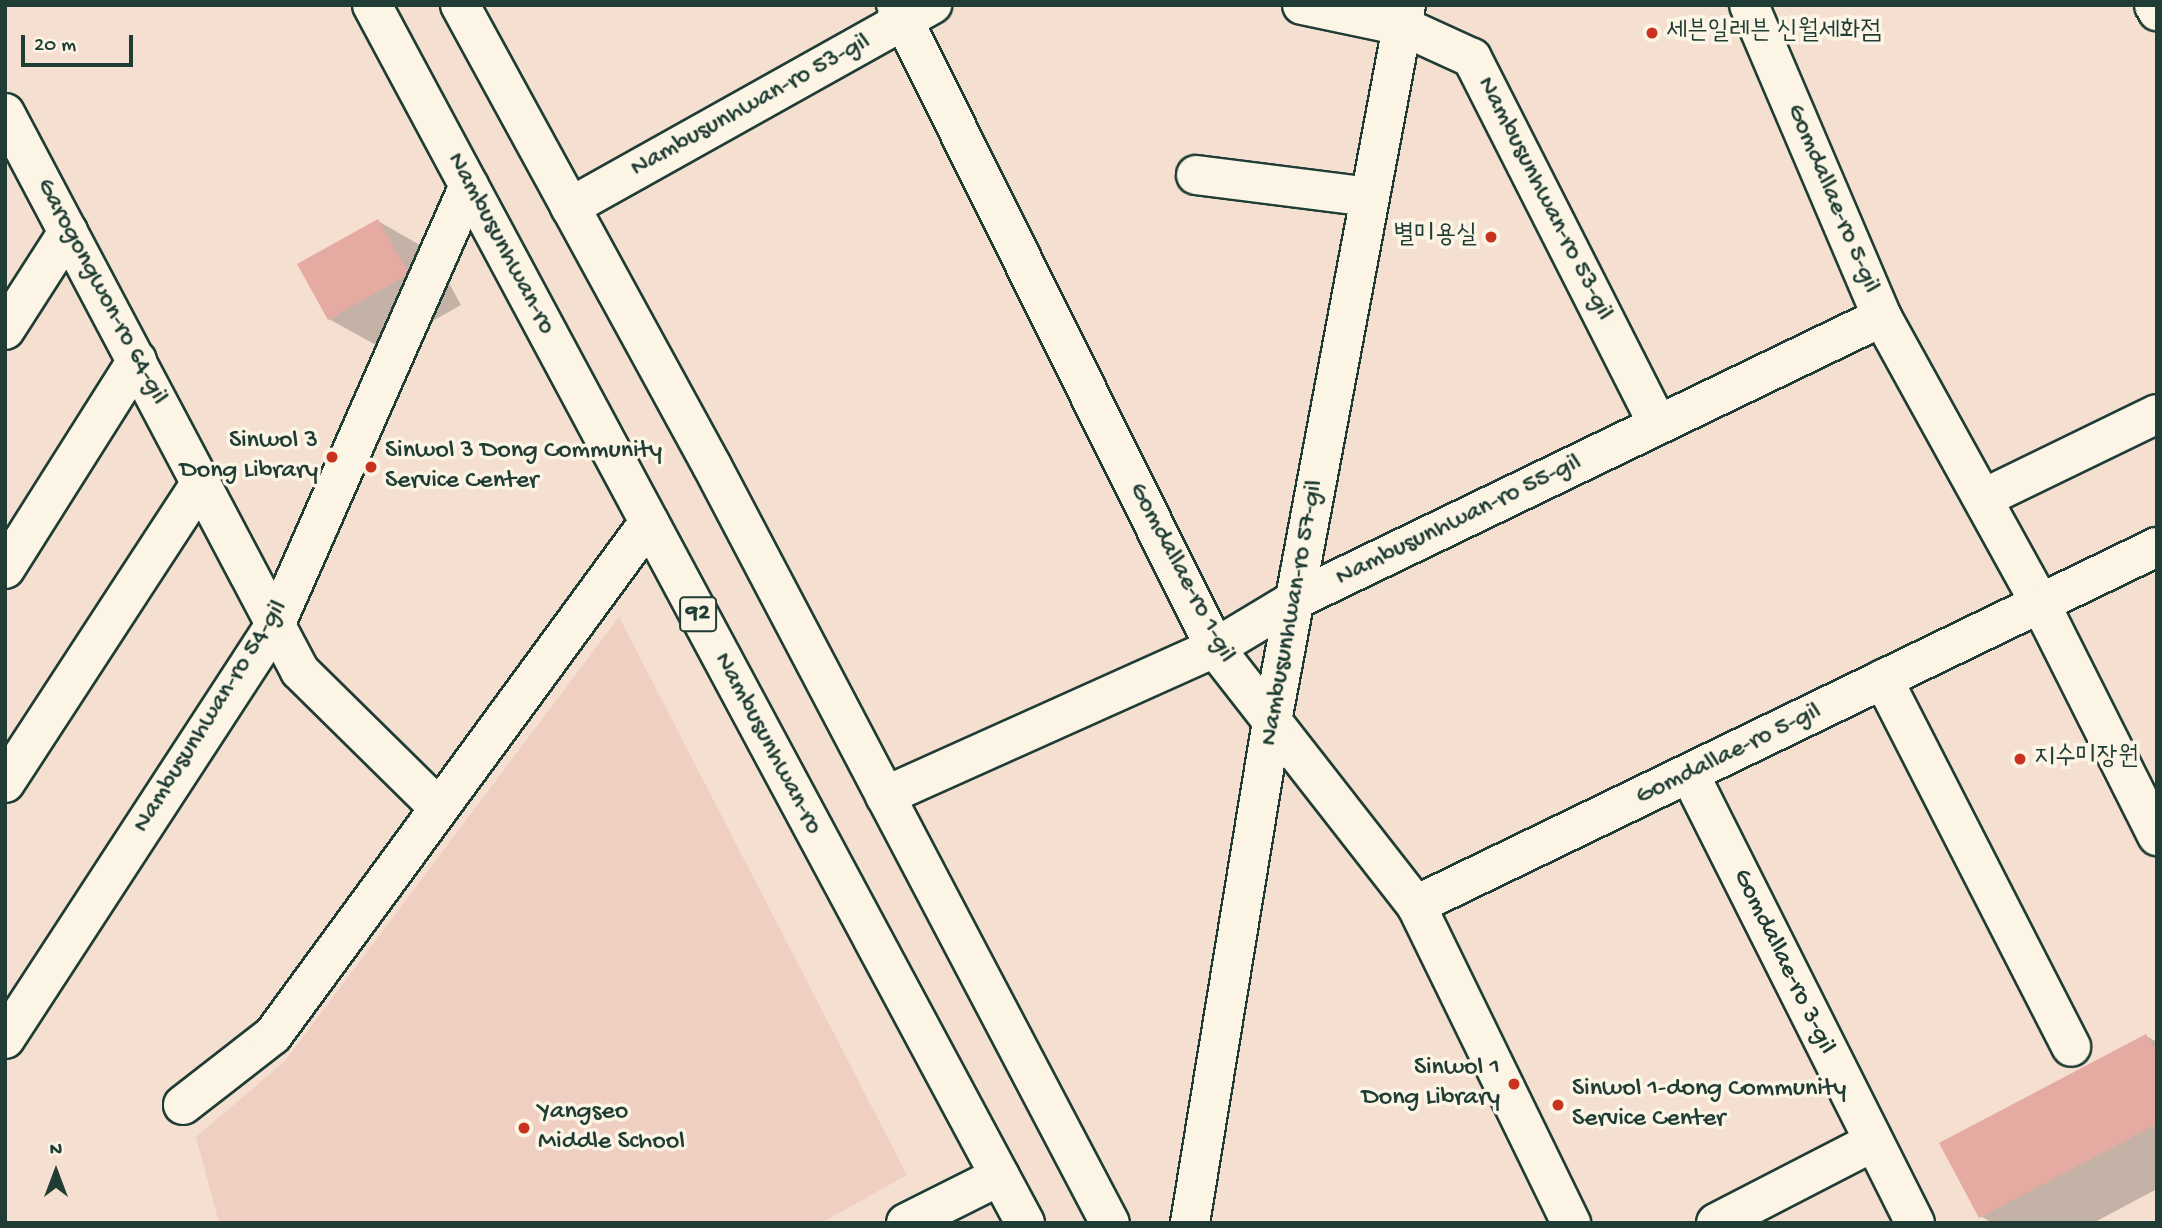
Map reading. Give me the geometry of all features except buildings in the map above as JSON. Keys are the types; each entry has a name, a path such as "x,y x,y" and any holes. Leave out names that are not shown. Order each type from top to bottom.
{"street":[{"name":"Nambusunhwan-ro","path":"372,5 1025,1223"},
{"path":"460,5 885,796 1110,1223"},
{"name":"Nambusunhwan-ro 53-gil","path":"1301,5 1404,16 1472,58 1658,425"},
{"name":"Gomdallae-ro 5-gil","path":"1749,5 1882,317 2040,603 2157,836"},
{"path":"2154,5 2157,11"},
{"name":"Nambusunhwan-ro 53-gil","path":"570,207 911,10"},
{"name":"Gomdallae-ro 1-gil","path":"911,10 1215,648 1416,905 1571,1223"},
{"name":"Nambusunhwan-ro 57-gil","path":"1190,1223 1272,721 1404,16"},
{"name":"Garogongwon-ro 64-gil","path":"5,113 300,671 439,808"},
{"path":"1196,175 1370,197"},
{"name":"Nambusunhwan-ro 54-gil","path":"5,1039 276,623 469,186"},
{"path":"5,330 68,232"},
{"name":"Nambusunhwan-ro 55-gil","path":"885,796 1215,648 1295,600 1882,317"},
{"path":"5,569 137,360"},
{"path":"1984,498 2157,414"},
{"path":"5,783 201,482"},
{"path":"183,1105 273,1035 649,522"},
{"path":"2040,603 2157,547"},
{"name":"Gomdallae-ro 5-gil","path":"1416,905 1690,775 2040,603"},
{"path":"1883,680 2071,1046"},
{"name":"Gomdallae-ro 3-gil","path":"1690,775 1915,1223"},
{"path":"1716,1223 1873,1142"},
{"path":"906,1223 1000,1176"}],"shaded area":[{"path":"619,617 907,1175 821,1223 219,1223 196,1137 285,1061"}],"place":[{"name":"세븐일레븐 신월세화점","path":"1652,33"},
{"name":"별미용실","path":"1491,237"},
{"name":"Sinwol 3 Dong Library","path":"332,457"},
{"name":"Sinwol 3 Dong Community Service Center","path":"371,467"},
{"name":"지수미장원","path":"2020,759"},
{"name":"Sinwol 1 Dong Library","path":"1514,1084"},
{"name":"Sinwol 1-dong Community Service Center","path":"1558,1105"},
{"name":"Yangseo Middle School","path":"524,1128"}]}
